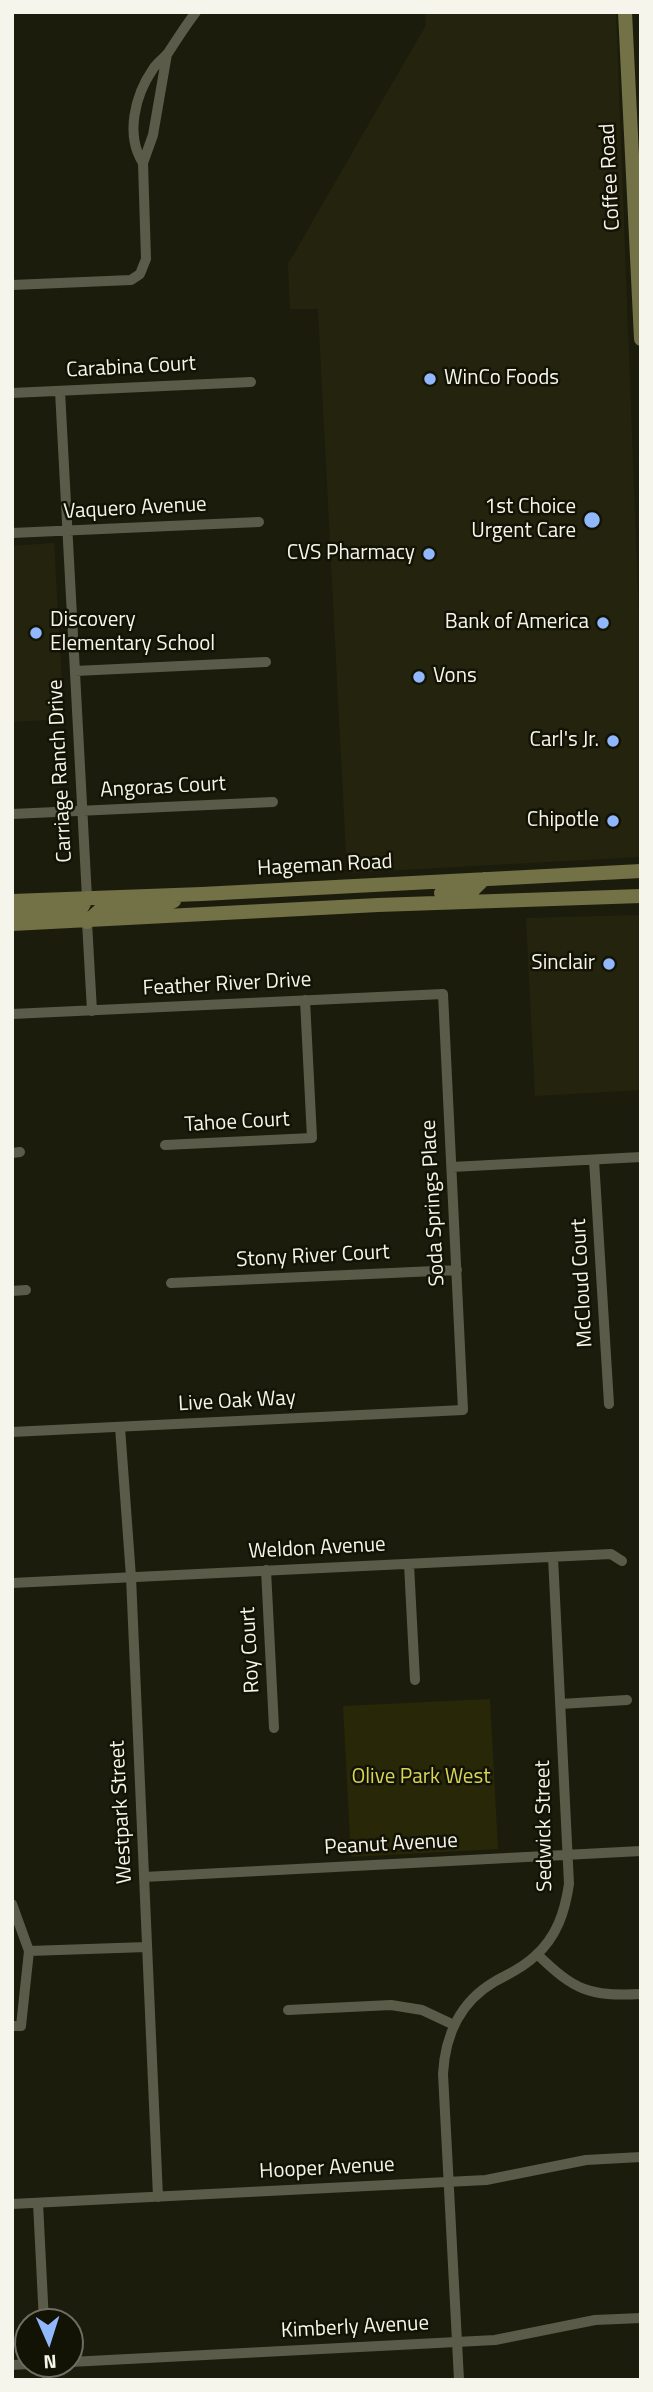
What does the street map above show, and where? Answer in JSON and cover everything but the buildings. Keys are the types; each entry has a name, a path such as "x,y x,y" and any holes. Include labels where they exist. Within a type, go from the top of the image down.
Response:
{"main road":[{"name":"Coffee Road","path":"625,12 641,339"},
{"name":"Hageman Road","path":"12,901 641,871"},
{"path":"378,905 407,896 472,891 484,879"},
{"path":"87,922 100,910 157,906 202,894"},
{"name":"Hageman Road","path":"12,924 378,905 641,896"},
{"path":"12,915 80,911 87,898"}],"street":[{"path":"143,163 137,153 133,124 138,96 153,68 167,54 196,12"},
{"path":"12,285 131,280 140,274 146,259 143,163 153,135 167,54"},
{"name":"Carabina Court","path":"12,393 251,382"},
{"name":"Carriage Ranch Drive","path":"60,391 87,898"},
{"name":"Vaquero Avenue","path":"12,533 259,522"},
{"path":"75,671 266,662"},
{"name":"Angoras Court","path":"12,814 273,802"},
{"path":"87,922 92,1011"},
{"name":"Feather River Drive","path":"12,1014 443,994"},
{"name":"Soda Springs Place","path":"443,994 463,1410"},
{"name":"Tahoe Court","path":"165,1145 312,1138 305,1000"},
{"path":"452,1167 641,1157"},
{"name":"McCloud Court","path":"594,1160 609,1404"},
{"name":"Stony River Court","path":"171,1283 457,1270"},
{"path":"12,1291 26,1290"},
{"name":"Live Oak Way","path":"12,1432 463,1410"},
{"name":"Westpark Street","path":"120,1427 131,1577 158,2197"},
{"name":"Weldon Avenue","path":"12,1583 611,1554 622,1561"},
{"name":"Sedwick Street","path":"459,2380 443,2074 445,2050 454,2025 469,2002 481,1991 525,1965 552,1936 563,1914 569,1884 553,1557"},
{"path":"409,1564 415,1679"},
{"name":"Roy Court","path":"267,1570 274,1728"},
{"path":"560,1704 627,1700"},
{"name":"Peanut Avenue","path":"144,1877 641,1852"},
{"path":"12,1904 29,1951 16,2026"},
{"path":"29,1951 147,1947"},
{"path":"537,1954 559,1976 586,1991 601,1994 641,1994"},
{"path":"288,2010 391,2005 422,2010 454,2025"},
{"name":"Hooper Avenue","path":"12,2204 448,2182 514,2175 586,2160 641,2157"},
{"path":"38,2203 43,2308"},
{"name":"Kimberly Avenue","path":"84,2361 457,2343 509,2338 595,2320 641,2318"}],"shaded area":[{"path":"425,12 616,12 641,677 639,857 347,873 318,309 290,309 288,264 426,25"},
{"name":"Discovery Elementary School","path":"54,543 64,719 12,722 12,546"},
{"path":"641,915 641,1090 535,1096 526,918"}],"green space":[{"name":"Olive Park West","path":"490,1699 498,1849 351,1857 343,1706"}],"place":[{"name":"WinCo Foods","path":"430,379"},
{"name":"1st Choice Urgent Care","path":"592,520"},
{"name":"CVS Pharmacy","path":"429,554"},
{"name":"Bank of America","path":"603,623"},
{"name":"Discovery Elementary School","path":"36,633"},
{"name":"Vons","path":"419,677"},
{"name":"Carl's Jr.","path":"613,741"},
{"name":"Chipotle","path":"613,821"},
{"name":"Sinclair","path":"609,964"}]}
